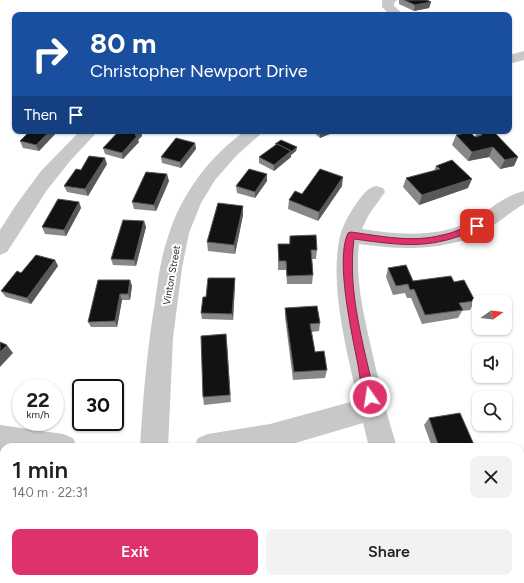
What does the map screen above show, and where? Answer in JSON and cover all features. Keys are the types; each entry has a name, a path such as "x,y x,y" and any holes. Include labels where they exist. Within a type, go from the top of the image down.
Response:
{"street":[{"path":"391,0 388,1 388,6 395,12"},
{"path":"512,59 524,55"},
{"path":"0,247 48,175 71,148 87,134"},
{"name":"Vinton Street","path":"154,443 160,342 171,262 179,233 193,200 213,170 236,146 252,134"},
{"path":"376,192 365,204 356,219 348,252 352,314 372,408 382,443"},
{"path":"351,235 397,242 420,242 441,239 477,226 514,201 524,197"},
{"path":"235,443 255,440 322,424 372,408"},
{"path":"0,438 35,443"}],"building":[{"path":"404,0 427,0 431,2 415,5"},
{"path":"27,134 47,134 36,145 20,141"},
{"path":"116,134 136,134 135,135 137,136 122,153 103,148"},
{"path":"472,134 475,137 482,135 481,134 496,134 518,157 505,160 493,147 472,152 456,135"},
{"path":"176,138 195,143 180,162 161,157"},
{"path":"281,140 297,147 291,152 275,144"},
{"path":"277,144 291,151 274,165 259,157"},
{"path":"89,156 105,158 85,189 64,186 76,169 81,170"},
{"path":"452,160 472,179 422,195 406,178 440,169 436,166"},
{"path":"249,169 267,174 255,192 236,186"},
{"path":"320,169 343,177 319,212 289,200 295,191 302,194"},
{"path":"146,172 167,174 154,205 132,202"},
{"path":"58,199 79,202 64,230 42,227"},
{"path":"218,203 243,206 234,245 207,242"},
{"path":"123,220 144,221 134,260 111,259"},
{"path":"316,235 317,250 311,250 313,275 287,276 286,261 279,261 278,244 290,244 290,236"},
{"path":"36,255 55,260 27,298 1,291 17,271 21,273"},
{"path":"406,265 413,281 451,276 454,282 464,280 472,295 472,301 459,303 463,310 425,315 414,289 410,290 408,284 396,286 388,268"},
{"path":"208,278 235,278 232,314 201,313 203,297 206,297"},
{"path":"98,280 130,280 128,294 120,294 115,321 88,322"},
{"path":"317,306 320,323 310,324 315,352 324,351 327,370 294,372 285,308"},
{"path":"226,334 230,395 203,397 201,336"},
{"path":"0,342 7,345 0,352"},
{"path":"460,413 473,443 438,443 429,418"}],"route":[{"path":"370,397 352,314 348,252 351,235 397,242 420,242 441,239 477,226"}]}
